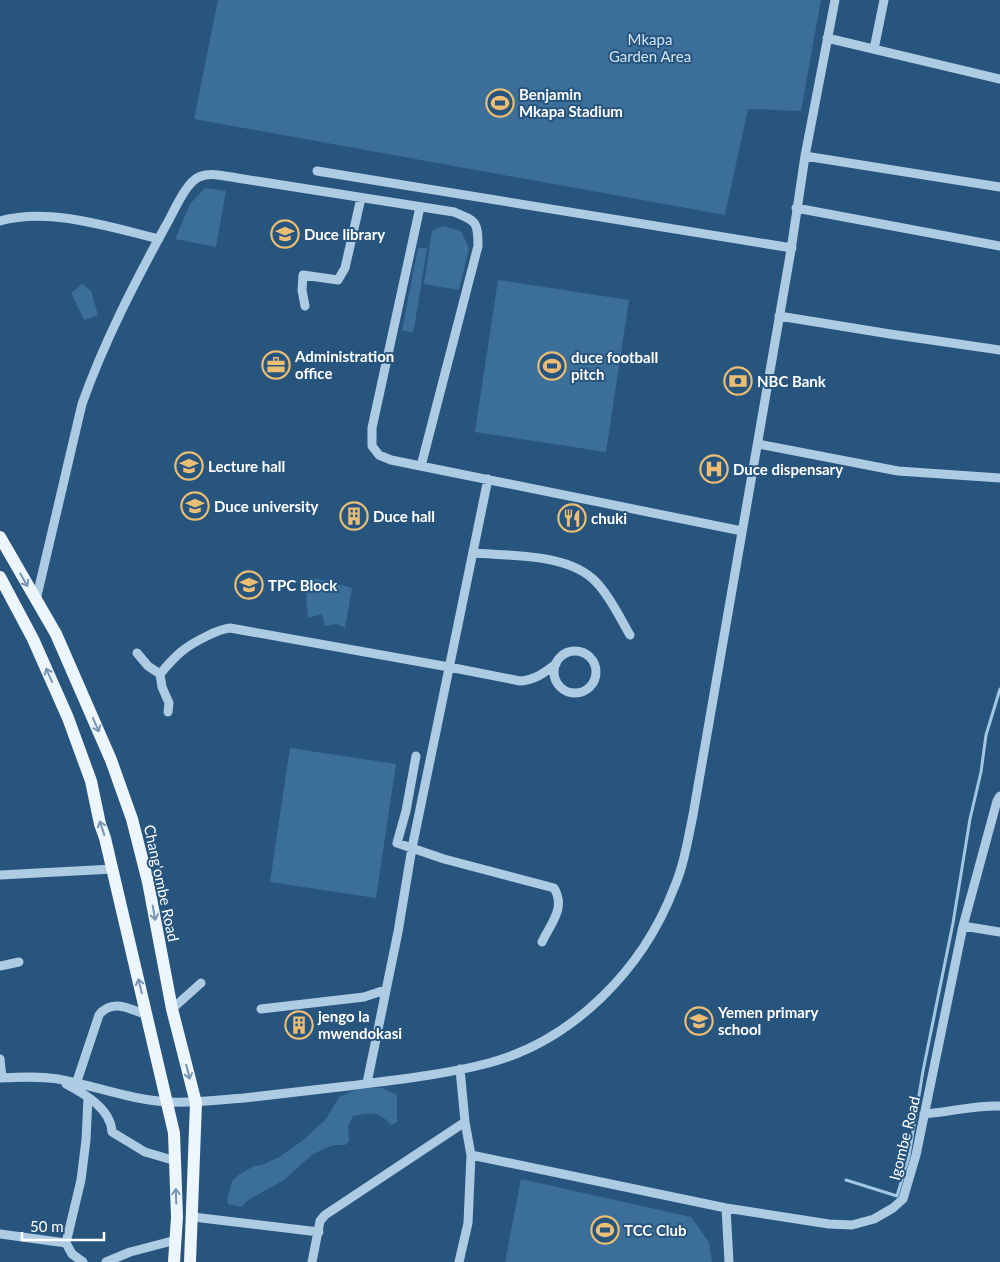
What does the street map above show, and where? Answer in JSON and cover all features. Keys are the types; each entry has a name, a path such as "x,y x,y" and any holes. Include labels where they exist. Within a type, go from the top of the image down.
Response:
{"main road":[{"name":"Chang'ombe Road","path":"0,537 56,634 111,760 132,819 148,882 172,1009 196,1103 190,1262"},
{"path":"0,577 33,639 68,718 90,781 113,869 174,1133 177,1217 174,1262"}],"street":[{"path":"0,1059 1,1078 57,1079 146,1100 168,1102 196,1103 367,1083 489,1063 533,1046 574,1020 624,973 650,939 658,925 675,887 690,830 792,248 796,208 805,156 834,0"},
{"path":"874,49 884,0"},
{"path":"827,38 1000,79"},
{"path":"805,156 1000,187"},
{"path":"317,171 792,248"},
{"path":"36,600 82,404 92,376 129,296 188,185 199,177 214,175 454,212 471,219 478,228 478,246 421,466"},
{"path":"305,306 302,290 303,276 338,280 345,268 361,198"},
{"path":"420,207 372,428 372,446 380,455 391,460 742,530"},
{"path":"796,208 1000,246"},
{"path":"0,222 27,216 46,216 96,224 159,239"},
{"path":"779,316 1000,349"},
{"path":"758,444 898,471 1000,478"},
{"path":"367,1083 398,932 412,848 488,479"},
{"path":"473,553 530,557 563,563 584,572 597,583 630,635"},
{"path":"160,674 189,645 218,630 230,628 520,681 540,676 556,664 562,655 572,651 583,652 592,659 596,669 595,680 588,688 578,693 567,691 558,685 554,674 556,664"},
{"path":"137,653 148,666 160,674 162,687 169,703 168,712"},
{"path":"416,756 406,811 397,843 444,859 554,888 559,896 560,906 542,942"},
{"name":"Igombe Road","path":"471,1155 726,1208 829,1224 852,1225 874,1219 894,1208 903,1199 916,1155 963,926 997,801 1000,796"},
{"path":"0,875 113,869"},
{"path":"963,926 1000,932"},
{"path":"0,966 19,962"},
{"path":"172,1009 201,983"},
{"path":"261,1009 364,997 385,990"},
{"path":"76,1084 98,1015 104,1008 126,1007 147,1015"},
{"path":"459,1262 468,1223 471,1155 465,1122 460,1069"},
{"path":"57,1079 88,1098 111,1122 112,1132 145,1152 176,1161"},
{"path":"83,1262 72,1254 66,1243 81,1180 86,1140 88,1098"},
{"path":"924,1114 1000,1106"},
{"path":"312,1262 320,1221 326,1215 465,1122"},
{"path":"726,1208 729,1262"},
{"path":"193,1217 319,1232"},
{"path":"0,1234 66,1243"},
{"path":"106,1262 130,1252 176,1240"}],"green space":[{"name":"Benjamin Mkapa Stadium","path":"218,0 821,0 801,111 748,109 725,215 194,119"},
{"path":"205,188 226,191 216,247 175,239 190,204"},
{"path":"443,226 461,231 469,248 459,290 424,284 432,231"},
{"path":"418,248 427,248 414,329 412,329 414,333 402,330"},
{"name":"duce football pitch","path":"498,280 629,300 606,452 475,432"},
{"path":"82,284 91,291 98,315 84,320 71,293"},
{"path":"314,578 352,588 345,628 337,624 325,626 322,614 308,618 307,594"},
{"path":"290,748 396,764 376,898 270,882"},
{"path":"362,1087 382,1088 397,1095 397,1122 391,1125 382,1117 374,1114 353,1116 348,1126 349,1141 345,1145 333,1145 313,1154 284,1180 248,1200 242,1207 228,1204 227,1200 232,1181 238,1175 254,1166 262,1165 279,1157 302,1141 326,1119 339,1097"},
{"name":"TCC Club","path":"521,1179 691,1217 709,1242 712,1262 505,1262"}],"waterway":[{"path":"846,1180 897,1196 909,1156 923,1071 953,923 970,819 981,772 986,735 1000,689"}],"place":[{"name":"Benjamin Mkapa Stadium","path":"500,103"},
{"name":"Duce library","path":"285,234"},
{"name":"Administration office","path":"276,365"},
{"name":"duce football pitch","path":"552,366"},
{"name":"NBC Bank","path":"738,381"},
{"name":"Lecture hall","path":"189,466"},
{"name":"Duce dispensary","path":"714,469"},
{"name":"Duce university","path":"195,506"},
{"name":"Duce hall","path":"354,516"},
{"name":"chuki","path":"572,518"},
{"name":"TPC Block","path":"249,585"},
{"name":"Yemen primary school","path":"699,1021"},
{"name":"jengo la mwendokasi","path":"299,1025"},
{"name":"TCC Club","path":"605,1230"}],"park label":[{"name":"Mkapa Garden Area","path":"650,48"}]}
